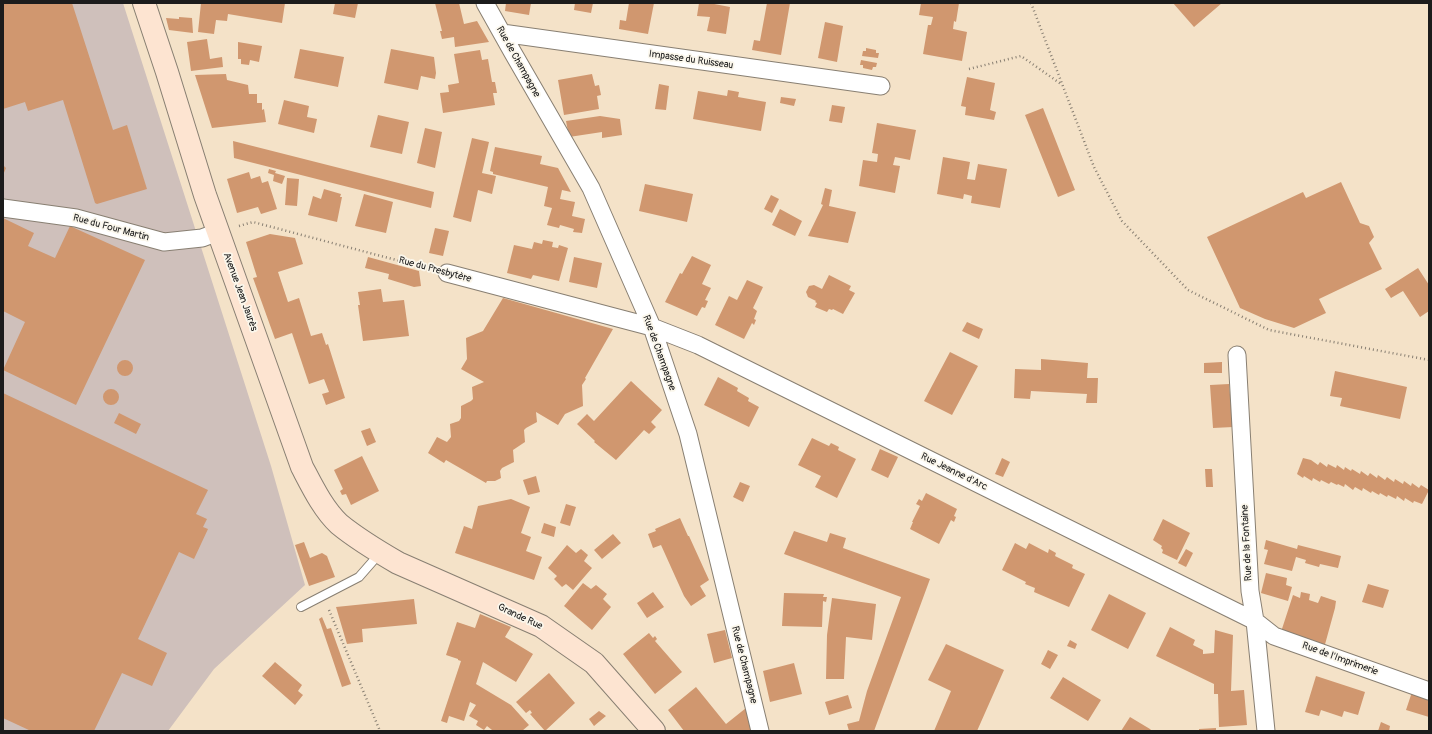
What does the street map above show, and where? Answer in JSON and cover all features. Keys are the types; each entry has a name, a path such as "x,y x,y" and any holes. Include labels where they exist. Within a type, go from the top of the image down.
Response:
{"street":[{"name":"Avenue Jean Jaurès","path":"144,3 205,195 302,468 318,499 338,523 380,553"},
{"name":"Rue de Champagne","path":"485,3 591,188 652,327 688,434 760,731"},
{"name":"Impasse du Ruisseau","path":"502,33 881,86"},
{"name":"Rue du Four Martin","path":"3,208 76,218 164,242 202,238 218,232"},
{"name":"Rue du Presbytère","path":"447,273 652,327"},
{"name":"Rue Jeanne d'Arc","path":"652,327 698,345 1255,622"},
{"name":"Rue de la Fontaine","path":"1237,354 1250,591 1255,622 1266,731"},
{"name":"Grande Rue","path":"380,553 398,563 541,626 594,663 654,731"},
{"name":"Rue de l'Imprimerie","path":"1255,622 1274,636 1429,691"}],"lane":[{"path":"301,607 323,597 359,577 380,553"}],"path":[{"path":"1031,3 1094,167 1122,221 1188,290 1269,330 1429,360"},
{"path":"968,69 1021,56 1062,85"},
{"name":"Rue du Presbytère","path":"218,232 253,222 447,273"},
{"path":"323,597 380,731"}],"shaded area":[{"path":"3,3 123,3 271,466 305,585 214,669 168,731 3,731"}],"building":[{"path":"3,3 72,3 113,130 127,125 147,189 97,204 95,203 63,100 28,111 25,102 3,109"},
{"path":"201,3 285,3 282,23 228,14 227,21 216,20 214,34 198,32"},
{"path":"335,3 358,3 355,18 333,14"},
{"path":"435,3 459,3 464,24 477,21 489,42 455,47 454,37 442,39 440,31 442,31"},
{"path":"506,3 531,3 529,15 505,11"},
{"path":"575,3 593,3 591,13 574,10"},
{"path":"629,3 654,3 648,34 619,29 620,20 626,21"},
{"path":"699,3 709,3 730,7 726,34 707,31 710,17 697,16"},
{"path":"767,3 790,3 781,55 752,50 754,40 760,41"},
{"path":"921,3 959,3 956,22 954,21 953,29 967,32 962,61 923,54 928,25 931,25 933,17 919,15"},
{"path":"1173,3 1222,3 1194,27"},
{"path":"179,17 192,18 193,33 169,30 166,18 179,19"},
{"path":"825,22 843,26 837,62 818,58"},
{"path":"207,39 210,59 222,57 223,67 191,71 187,42"},
{"path":"238,42 262,46 259,62 250,60 249,65 241,64 241,59 238,59"},
{"path":"866,48 876,50 876,53 879,53 878,58 862,56 863,51 866,51"},
{"path":"300,49 344,57 338,87 294,78"},
{"path":"391,49 434,57 436,73 435,79 421,76 418,90 384,83"},
{"path":"480,50 482,60 488,59 492,82 495,82 497,93 493,93 495,105 443,113 440,93 449,92 448,85 459,83 454,54"},
{"path":"861,60 877,63 876,67 873,67 872,70 863,68 863,65 860,65"},
{"path":"226,74 227,80 248,85 249,94 257,94 257,103 262,103 262,110 264,109 266,122 212,128 195,75"},
{"path":"592,74 595,86 599,85 601,95 597,96 599,109 564,115 558,80"},
{"path":"967,77 995,83 990,110 996,112 994,120 965,115 966,107 961,106"},
{"path":"659,84 669,86 666,110 655,109"},
{"path":"728,90 739,92 738,97 766,102 761,131 693,119 698,91 727,96"},
{"path":"781,97 796,99 794,106 780,103"},
{"path":"284,100 309,106 307,117 317,119 314,133 278,124"},
{"path":"832,105 845,107 842,123 829,121"},
{"path":"1043,108 1075,190 1058,197 1025,115"},
{"path":"378,115 409,122 402,154 370,147"},
{"path":"600,116 620,119 622,135 602,138 602,132 569,137 566,121"},
{"path":"877,123 916,130 910,160 895,157 893,165 900,166 895,193 859,186 863,160 877,162 878,154 872,153"},
{"path":"425,128 442,132 435,168 417,163"},
{"path":"472,138 489,142 482,173 496,176 492,194 478,190 471,222 453,217"},
{"path":"233,141 434,192 431,208 234,158"},
{"path":"495,147 542,156 540,164 558,168 571,192 562,190 560,199 575,202 572,216 585,219 582,233 573,232 574,229 560,225 559,228 547,225 552,208 544,206 548,187 493,174 493,172 490,171"},
{"path":"943,157 970,162 967,179 975,180 978,164 1007,169 1000,208 971,203 972,196 964,194 963,199 937,194"},
{"path":"3,165 6,168 3,175"},
{"path":"269,169 276,171 275,173 285,176 282,184 273,181 274,175 268,173"},
{"path":"249,172 251,179 260,176 262,183 268,181 277,209 261,214 258,207 237,213 227,179"},
{"path":"287,178 299,179 297,206 285,205"},
{"path":"1341,182 1360,223 1369,226 1374,237 1369,243 1382,269 1319,299 1326,313 1294,328 1265,319 1240,308 1207,237 1303,192 1306,198"},
{"path":"645,184 693,194 687,222 639,211"},
{"path":"825,188 832,190 829,206 856,212 848,243 808,236 823,205 821,204"},
{"path":"324,189 341,194 340,197 342,197 337,222 308,215 313,196 321,199"},
{"path":"364,194 393,202 386,233 355,226"},
{"path":"771,195 779,199 772,213 764,209"},
{"path":"780,209 802,221 795,236 772,225"},
{"path":"3,218 34,233 28,246 55,258 70,226 145,260 76,405 3,370 25,322 3,311"},
{"path":"435,228 449,231 443,256 429,253"},
{"path":"270,234 295,238 303,264 278,272 288,302 299,298 311,336 322,333 326,345 328,344 345,398 326,405 322,394 329,392 324,379 309,384 292,333 275,339 253,278 257,277 246,242"},
{"path":"543,240 553,242 552,247 558,248 559,245 568,248 559,281 533,275 531,279 507,273 514,245 532,249 534,242 542,244"},
{"path":"692,256 711,265 702,284 711,288 705,300 708,301 705,308 702,307 697,316 665,302 680,273 682,274"},
{"path":"368,257 419,271 421,286 414,287 388,279 389,274 365,268"},
{"path":"574,257 602,263 597,288 569,282"},
{"path":"1418,268 1429,285 1429,311 1420,317 1403,291 1391,298 1385,289"},
{"path":"829,275 851,286 849,290 855,293 843,314 833,309 829,309 827,312 815,307 817,303 815,302 816,301 808,297 806,292 809,286 814,285 822,289"},
{"path":"747,280 763,287 753,308 757,311 754,319 756,320 754,325 752,323 744,339 715,325 729,296 737,300"},
{"path":"381,289 383,302 404,300 409,336 363,341 358,305 360,305 358,292"},
{"path":"503,298 613,329 582,385 583,406 565,414 558,425 536,412 537,422 524,430 525,442 513,450 514,462 502,468 500,471 501,478 495,481 487,481 486,483 446,460 444,463 428,453 437,437 447,442 451,437 450,424 459,421 461,418 461,406 473,399 472,387 484,382 461,369 467,359 466,338 483,331"},
{"path":"967,322 983,329 979,339 962,331"},
{"path":"950,352 978,366 952,415 924,401"},
{"path":"1041,359 1088,363 1087,378 1098,378 1097,403 1086,403 1087,394 1031,391 1030,399 1014,398 1015,369 1041,370"},
{"path":"125,360 132,365 133,368 128,375 125,376 118,371 117,368 122,361"},
{"path":"1222,362 1222,373 1204,373 1204,363"},
{"path":"1335,371 1407,387 1400,419 1340,406 1342,398 1330,396"},
{"path":"718,377 738,388 737,391 749,398 748,401 759,407 749,427 704,405"},
{"path":"631,381 662,410 651,422 656,427 649,434 644,430 616,460 594,442 595,441 577,424 587,414 594,421"},
{"path":"1229,384 1231,405 1234,405 1233,427 1213,428 1210,385"},
{"path":"111,389 118,394 119,397 114,404 111,405 104,400 103,397 108,390"},
{"path":"3,393 208,490 196,514 207,519 203,527 208,529 194,559 179,552 138,639 167,653 152,686 122,673 94,731 31,731 3,718"},
{"path":"119,413 141,424 136,434 114,423"},
{"path":"370,428 376,442 367,446 361,431"},
{"path":"812,438 829,446 831,443 839,447 838,450 856,459 837,498 815,487 821,476 798,465"},
{"path":"880,449 898,457 888,478 871,470"},
{"path":"362,456 379,491 351,505 346,494 342,495 340,491 343,489 334,470"},
{"path":"1002,458 1010,462 1003,477 995,474"},
{"path":"1303,458 1311,460 1318,465 1320,462 1327,467 1328,464 1336,468 1337,465 1344,470 1345,467 1360,474 1361,471 1368,476 1370,473 1377,478 1378,475 1385,480 1387,477 1394,482 1395,479 1403,484 1404,481 1411,486 1412,483 1419,488 1421,485 1429,490 1422,504 1414,501 1413,503 1405,498 1404,501 1397,496 1396,499 1388,495 1387,497 1380,493 1379,495 1372,491 1371,493 1363,488 1362,491 1355,487 1353,490 1345,484 1344,487 1331,482 1329,484 1321,480 1320,482 1313,478 1312,481 1297,474"},
{"path":"1205,469 1212,469 1213,487 1206,487"},
{"path":"536,476 540,492 528,495 523,480"},
{"path":"740,482 750,486 743,502 733,497"},
{"path":"926,493 957,509 954,516 956,517 954,522 951,520 939,544 910,529 920,506 916,504 919,499 922,501"},
{"path":"511,499 530,507 521,533 531,537 526,551 542,557 534,580 455,553 464,526 472,529 478,506"},
{"path":"566,504 576,507 570,526 560,523"},
{"path":"680,518 709,580 700,586 706,596 691,606 684,596 661,545 653,548 648,534 656,531 655,529"},
{"path":"1163,519 1190,533 1177,560 1162,553 1162,546 1153,540"},
{"path":"544,523 556,527 554,537 541,533"},
{"path":"794,531 827,542 830,533 846,538 843,548 930,579 874,731 849,731 847,724 859,721 867,691 901,597 784,554"},
{"path":"613,534 621,543 602,559 594,550"},
{"path":"1266,540 1297,549 1298,545 1341,556 1338,568 1320,564 1319,567 1305,563 1306,560 1296,557 1292,571 1264,564 1268,550 1264,549"},
{"path":"304,542 310,558 322,553 327,556 335,577 309,586 295,545"},
{"path":"1015,543 1026,549 1029,543 1048,553 1049,549 1056,553 1055,556 1073,565 1072,568 1085,574 1069,607 1034,592 1035,588 1025,584 1026,582 1002,570"},
{"path":"567,545 576,553 581,549 588,555 584,561 592,568 573,590 566,584 562,587 554,579 557,576 548,568"},
{"path":"1186,549 1193,553 1186,567 1178,563"},
{"path":"1266,573 1287,578 1286,585 1292,587 1288,601 1261,593"},
{"path":"583,583 591,589 596,585 607,594 603,599 611,607 592,630 564,606"},
{"path":"1368,584 1389,590 1383,608 1362,602"},
{"path":"653,592 664,607 647,618 637,603"},
{"path":"1301,592 1310,594 1309,600 1318,603 1321,596 1336,601 1324,648 1280,635 1293,595 1300,598"},
{"path":"784,593 824,594 823,597 827,597 826,602 823,601 822,627 782,626"},
{"path":"1109,594 1146,613 1128,649 1091,630"},
{"path":"832,598 876,604 872,640 846,637 844,679 826,679 827,635"},
{"path":"414,599 417,624 362,629 363,642 347,644 336,607"},
{"path":"480,614 511,627 505,637 533,654 516,682 483,662 476,684 511,705 529,725 522,731 491,731 492,730 487,726 484,730 476,725 478,721 469,716 476,705 470,702 464,721 449,716 447,723 441,721 461,661 446,655 457,622 475,628"},
{"path":"322,617 327,629 331,628 351,684 342,687 319,619"},
{"path":"1170,627 1195,640 1193,645 1203,650 1203,654 1214,653 1215,630 1233,635 1231,691 1244,690 1247,725 1219,727 1218,694 1214,694 1214,684 1156,656"},
{"path":"725,630 732,658 714,663 707,634"},
{"path":"649,633 653,638 655,636 657,639 655,641 682,672 655,694 623,654"},
{"path":"1070,640 1077,644 1075,649 1067,646"},
{"path":"946,644 1004,670 977,731 934,731 951,691 928,680"},
{"path":"1048,650 1058,655 1050,669 1041,664"},
{"path":"275,662 302,685 298,691 303,695 295,705 262,676"},
{"path":"794,663 802,694 770,702 763,671"},
{"path":"549,673 575,703 545,731 530,714 532,713 530,710 526,713 516,702"},
{"path":"1316,676 1365,692 1358,715 1344,711 1342,717 1321,710 1319,716 1305,712"},
{"path":"1063,677 1101,700 1088,721 1050,698"},
{"path":"696,687 726,724 746,708 752,731 684,731 668,710"},
{"path":"1412,692 1429,698 1429,717 1406,710"},
{"path":"848,695 852,708 829,715 825,702"},
{"path":"599,711 606,716 594,726 589,719"},
{"path":"1130,717 1150,729 1152,731 1121,731"},
{"path":"1381,722 1390,726 1389,731 1378,731"},
{"path":"1216,728 1216,731 1199,731 1199,729"}]}
